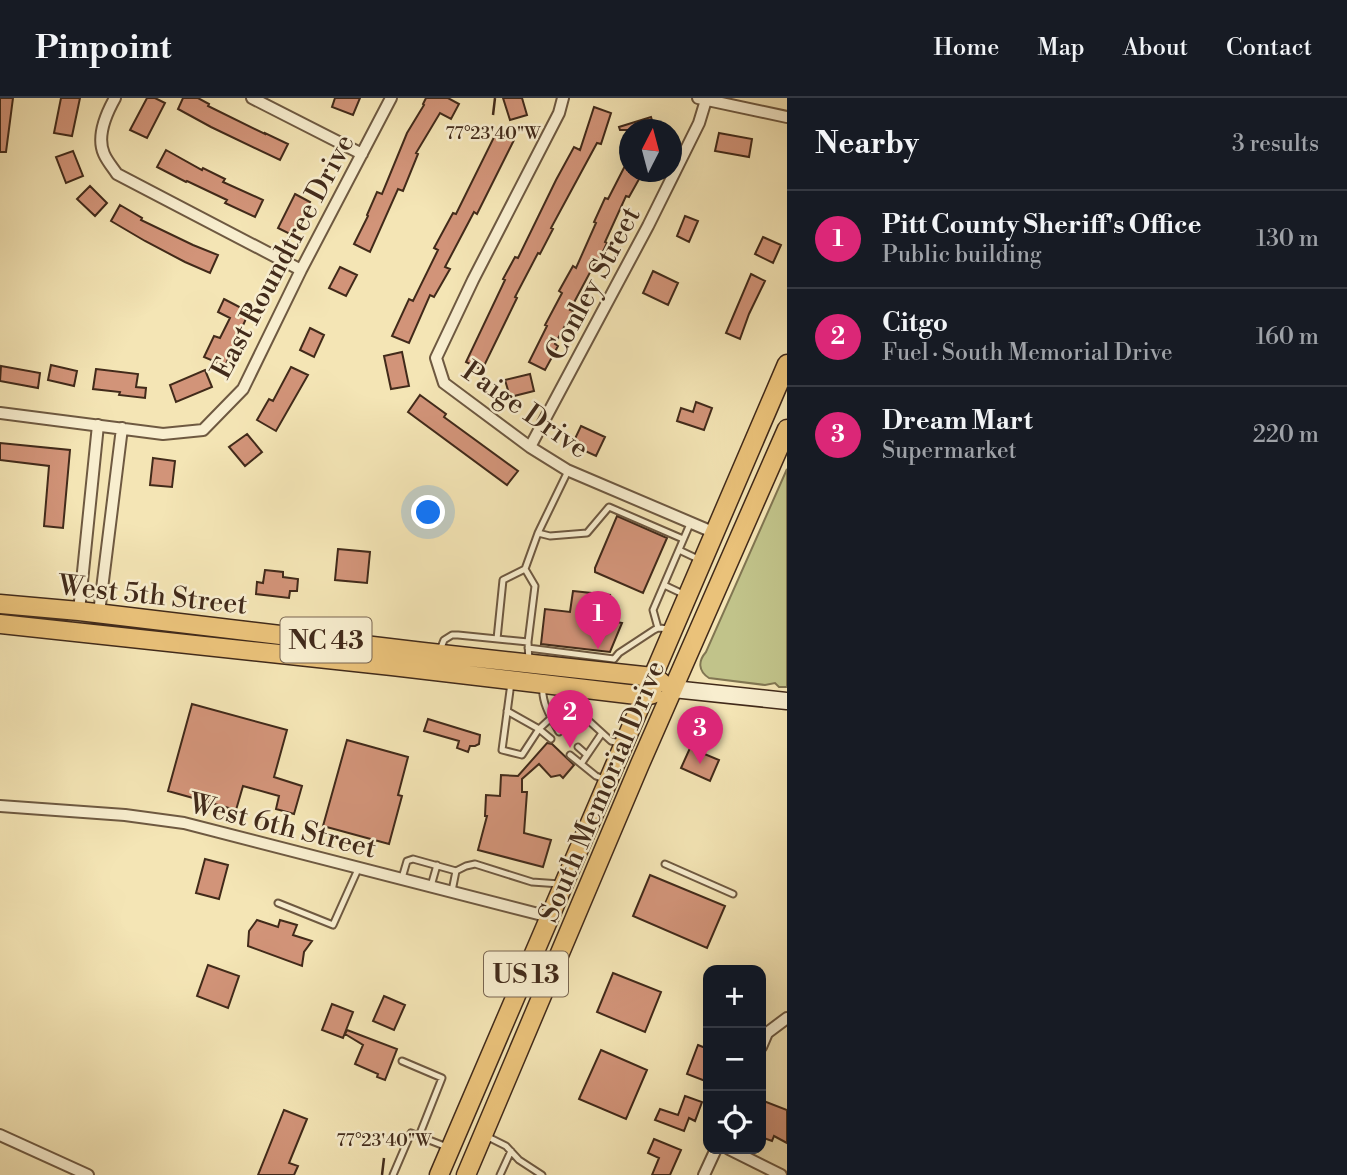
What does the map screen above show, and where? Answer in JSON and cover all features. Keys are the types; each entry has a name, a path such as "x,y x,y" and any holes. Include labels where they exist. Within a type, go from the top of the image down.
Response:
{"main road":[{"name":"South Memorial Drive","path":"439,1175 653,677 665,629 688,596 787,364"},
{"name":"South Memorial Drive","path":"467,1175 673,689 787,429"},
{"name":"West 5th Street","path":"0,604 99,613 480,658 528,651 560,659 613,665 653,677 673,689"},
{"path":"0,616 89,625 97,621 99,613"},
{"name":"West 5th Street","path":"0,624 645,696 673,689 787,701"}],"street":[{"path":"115,98 106,116 102,135 103,153 117,174 301,270"},
{"path":"251,98 362,154"},
{"name":"East Roundtree Drive","path":"0,413 163,434 203,430 243,389 301,270 391,98"},
{"name":"Paige Drive","path":"563,98 559,113 436,358 444,383 530,447 568,471 715,533"},
{"path":"702,99 787,117"},
{"name":"Conley Street","path":"530,447 648,226 699,123 702,99"},
{"path":"79,611 98,425"},
{"path":"99,613 122,428"},
{"name":"West 6th Street","path":"0,806 125,815 184,823 550,917"},
{"path":"766,1034 787,1018"},
{"path":"0,1135 88,1175"},
{"path":"704,1175 714,1154"},
{"path":"739,1154 781,1175"}],"lane":[{"path":"497,639 503,580 525,569 538,533 568,471"},
{"path":"538,533 550,536 587,533 618,492"},
{"path":"609,507 683,540"},
{"path":"613,665 619,653 665,629 653,610 690,523"},
{"path":"679,550 703,561"},
{"path":"439,653 444,640 452,635 497,639 528,651 535,586 525,569"},
{"path":"664,585 688,596"},
{"path":"480,658 483,637"},
{"path":"511,680 502,750 522,755 539,729 551,718 577,710"},
{"path":"543,684 542,694 559,732"},
{"path":"577,710 585,689"},
{"path":"507,710 551,739"},
{"path":"577,710 611,741 623,744"},
{"path":"581,764 602,733"},
{"path":"578,747 587,755"},
{"path":"570,755 596,776 607,781"},
{"path":"402,878 410,859 456,871 475,864 532,882 563,884"},
{"path":"665,863 733,894"},
{"path":"431,886 437,865"},
{"path":"278,903 333,925 359,867"},
{"path":"452,891 456,871"},
{"path":"402,1061 442,1078 419,1136"},
{"path":"393,1175 411,1133 450,1149"},
{"path":"484,1135 506,1146 519,1160 542,1175"},
{"path":"500,1175 511,1151"}],"green space":[{"path":"787,469 787,687 779,687 775,683 765,685 709,678 701,669 702,659"}],"building":[{"path":"0,98 13,98 6,152 0,152"},
{"path":"61,98 80,98 72,136 54,133"},
{"path":"147,98 155,98 165,103 147,138 130,130"},
{"path":"183,98 198,98 209,104 208,106 288,144 280,160 178,109"},
{"path":"335,98 360,98 353,115 332,107"},
{"path":"426,98 448,98 459,104 451,119 440,113 416,153 418,154 403,191 398,189 370,252 354,244 377,192 382,194 407,133"},
{"path":"503,98 522,98 527,115 510,120"},
{"path":"594,107 611,113 601,144 597,143 551,228 553,229 515,297 517,298 482,370 466,362 505,280 503,279 515,257 518,258 556,180 574,147 580,150"},
{"path":"498,129 514,137 514,140 477,214 474,212 445,267 450,269 434,297 430,295 409,343 392,336 409,299 413,301 438,250 434,248 453,213 456,214"},
{"path":"719,133 752,139 749,157 715,151"},
{"path":"166,150 225,179 223,182 263,200 255,217 225,203 227,200 157,167"},
{"path":"73,151 83,176 66,183 56,157"},
{"path":"619,178 619,182 637,182 629,197 626,196 597,264 595,263 570,310 573,311 555,344 558,346 545,370 529,362 562,293 559,291 573,266 576,268 605,198 608,199"},
{"path":"90,186 107,203 95,216 77,199"},
{"path":"295,194 310,202 294,236 278,228"},
{"path":"120,205 142,218 141,220 218,255 210,273 111,221"},
{"path":"685,216 698,221 689,242 677,236"},
{"path":"763,237 781,245 773,263 755,254"},
{"path":"340,267 357,275 346,296 329,288"},
{"path":"653,271 678,283 668,305 643,293"},
{"path":"751,274 765,281 740,339 726,333"},
{"path":"224,299 249,312 225,366 204,357 214,336 220,338 230,318 218,312"},
{"path":"310,328 324,335 314,357 300,350"},
{"path":"402,352 409,386 391,389 384,356"},
{"path":"51,365 77,371 74,386 48,380"},
{"path":"1,366 40,373 38,388 0,381"},
{"path":"291,367 308,375 276,431 257,420 269,399 273,401"},
{"path":"96,369 138,374 136,387 146,388 145,398 93,389"},
{"path":"205,370 212,387 176,402 170,385"},
{"path":"530,374 534,391 510,397 505,380"},
{"path":"420,395 446,414 444,417 518,471 507,485 408,412"},
{"path":"696,402 712,408 704,430 677,421 681,408 693,412"},
{"path":"581,426 605,437 596,456 572,445"},
{"path":"247,434 262,452 245,466 229,447"},
{"path":"0,443 70,450 63,528 44,526 49,466 0,460"},
{"path":"153,458 175,461 172,487 150,485"},
{"path":"617,516 667,538 643,593 595,572"},
{"path":"338,549 370,552 367,583 335,580"},
{"path":"265,570 283,572 283,577 298,579 297,591 290,591 289,598 256,594 257,582 263,583"},
{"path":"573,591 610,595 606,620 622,623 610,652 541,644 545,609 570,612"},
{"path":"192,704 287,730 274,777 302,786 294,814 276,809 279,796 243,786 236,810 168,791"},
{"path":"428,719 480,735 479,744 470,746 468,752 457,748 459,741 424,731"},
{"path":"347,740 408,757 398,795 402,796 389,844 323,826"},
{"path":"547,743 552,744 574,765 563,778 560,775 551,777 539,764 522,779 522,792 527,792 524,833 551,840 543,867 478,850 487,816 486,795 500,796 501,775 518,776"},
{"path":"690,748 719,760 710,781 681,768"},
{"path":"205,859 228,865 219,899 196,893"},
{"path":"650,875 725,906 707,948 633,916"},
{"path":"257,920 278,927 280,920 297,925 293,935 312,941 304,952 302,966 248,946 249,931"},
{"path":"208,965 239,976 228,1008 197,996"},
{"path":"613,973 661,992 645,1032 597,1012"},
{"path":"384,996 405,1005 394,1030 373,1021"},
{"path":"332,1004 353,1012 343,1038 322,1030"},
{"path":"347,1030 397,1049 385,1080 355,1064 363,1045 345,1034"},
{"path":"698,1045 703,1047 703,1080 687,1074"},
{"path":"601,1050 647,1070 626,1119 579,1099"},
{"path":"685,1096 702,1102 695,1121 689,1118 684,1131 655,1120 660,1109 678,1115"},
{"path":"766,1102 787,1110 787,1143 774,1136 772,1141 766,1139"},
{"path":"284,1110 307,1119 289,1163 298,1166 294,1175 258,1175"},
{"path":"654,1139 681,1150 670,1175 652,1175 659,1158 648,1153"}],"place":[{"name":"Pitt County Sheriff's Office","path":"598,649"},
{"name":"Citgo","path":"570,748"},
{"name":"Dream Mart","path":"700,764"}]}
